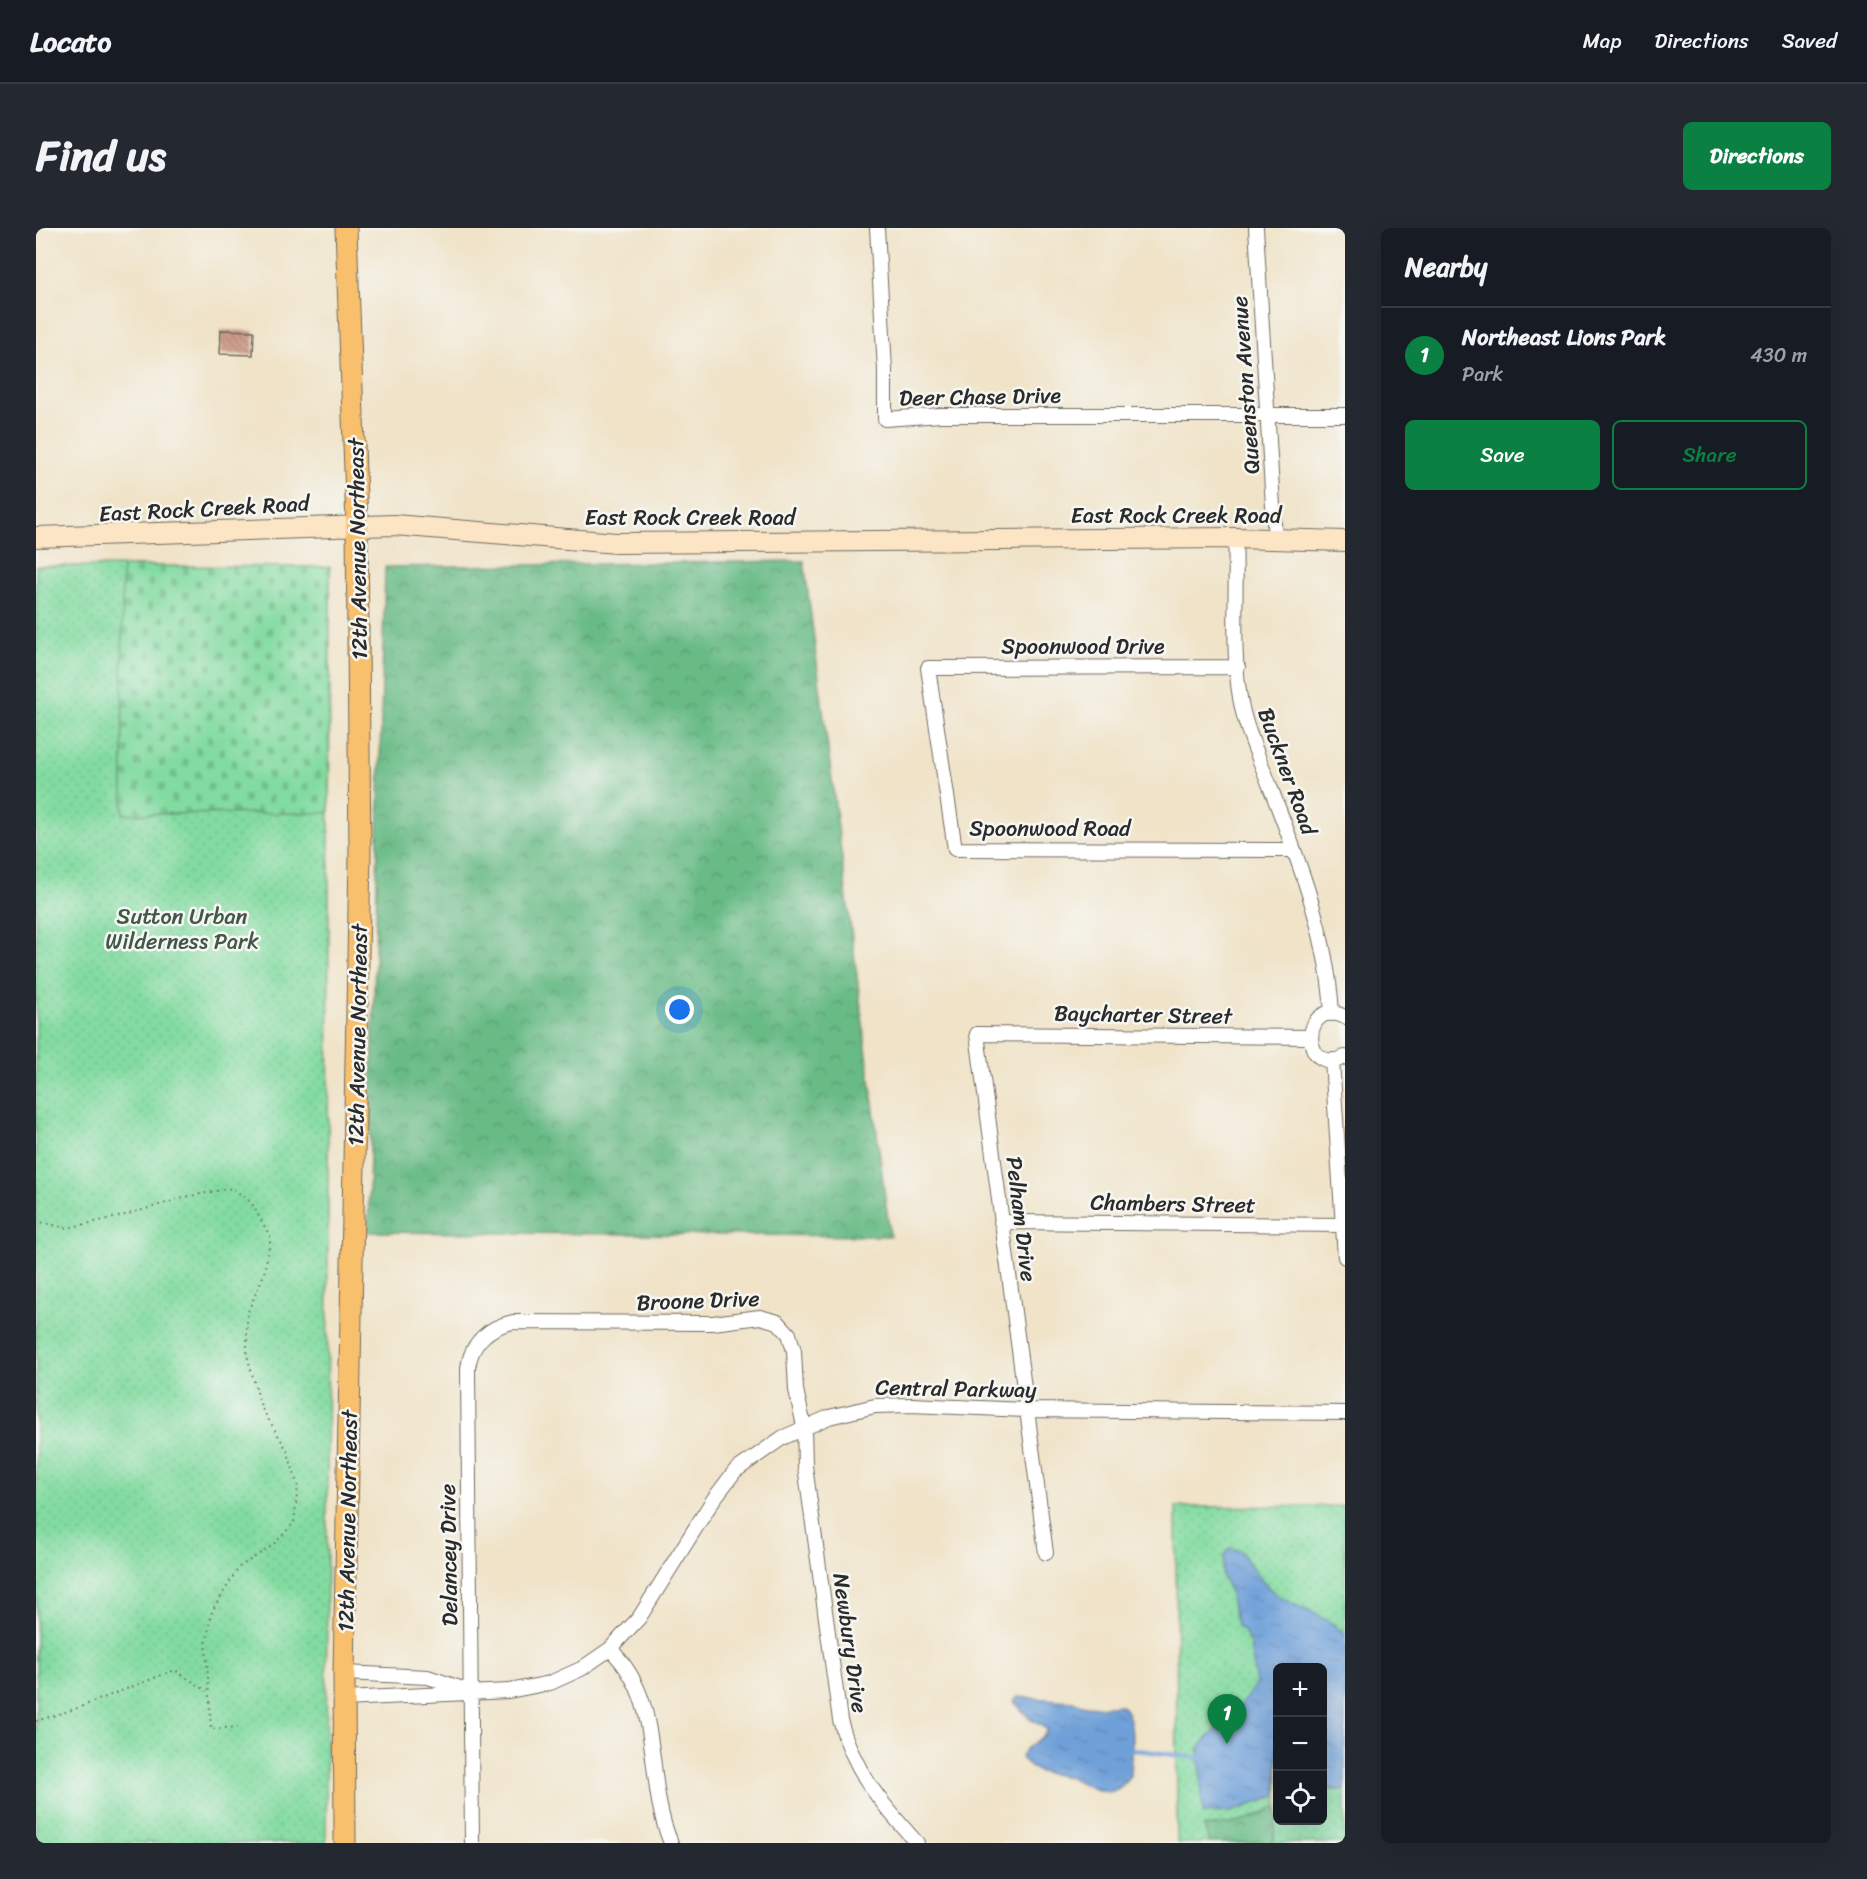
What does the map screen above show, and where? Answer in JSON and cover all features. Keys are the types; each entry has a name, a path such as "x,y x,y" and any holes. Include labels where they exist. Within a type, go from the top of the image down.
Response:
{"main road":[{"name":"12th Avenue Northeast","path":"345,1843 344,1673 360,856 357,525 346,228"}],"street":[{"name":"Deer Chase Drive","path":"877,228 885,370 885,419 941,415 1268,415"},
{"name":"Queenston Avenue","path":"1256,228 1275,539"},
{"path":"1268,415 1345,415"},
{"name":"East Rock Creek Road","path":"36,537 394,525 617,543 1235,538 1345,541"},
{"name":"Buckner Road","path":"1235,538 1238,667 1242,711 1294,850 1328,966 1338,1015"},
{"name":"Spoonwood Drive","path":"928,668 1238,667"},
{"name":"Spoonwood Road","path":"928,668 955,849 1294,850"},
{"path":"1338,1015 1316,1021 1310,1037 1316,1052 1339,1058 1345,1257"},
{"name":"Baycharter Street","path":"977,1034 1310,1037"},
{"name":"Pelham Drive","path":"977,1034 1046,1552"},
{"name":"Chambers Street","path":"1001,1222 1344,1225"},
{"name":"Broone Drive","path":"544,1324 713,1323 760,1317 772,1319 789,1334 796,1390 804,1426"},
{"name":"Delancey Drive","path":"472,1843 467,1491 469,1359 483,1336 497,1326 513,1322 544,1324"},
{"name":"Central Parkway","path":"344,1699 427,1696 471,1691 509,1691 550,1683 581,1669 610,1649 639,1617 697,1524 735,1471 763,1449 804,1426 829,1416 875,1406 1345,1413"},
{"name":"Newbury Drive","path":"804,1426 805,1466 842,1729 856,1767 886,1808 918,1843"},
{"path":"610,1649 631,1671 644,1700 661,1816 671,1843"},
{"name":"Central Parkway","path":"344,1673 428,1677 471,1691"}],"path":[{"path":"36,1221 67,1228 118,1217 190,1196 232,1188 251,1202 271,1238 264,1274 247,1314 247,1355 261,1407 286,1450 298,1486 294,1523 272,1546 239,1567 212,1611 206,1645 211,1729 238,1727"},
{"path":"36,1721 75,1709 175,1670 207,1691"}],"green space":[{"path":"804,561 890,1236 368,1232 385,567"},
{"name":"Sutton Urban Wilderness Park","path":"36,566 330,567 326,1843 36,1843"},
{"path":"122,566 330,567 329,813 123,814"},
{"path":"1345,1506 1345,1843 1177,1843 1176,1507"},
{"path":"1273,1808 1273,1825 1275,1825 1273,1843 1209,1843 1204,1826 1241,1822"},
{"path":"1293,1825 1318,1825 1301,1827"}],"water":[{"path":"1230,1548 1241,1551 1260,1578 1278,1596 1324,1618 1345,1635 1345,1790 1327,1790 1327,1663 1273,1663 1273,1797 1231,1812 1203,1813 1199,1748 1243,1702 1256,1684 1250,1644 1245,1633 1237,1626 1230,1592 1222,1575 1224,1556"},
{"path":"1017,1697 1073,1701 1078,1704 1102,1707 1121,1705 1130,1719 1132,1749 1130,1776 1115,1790 1107,1792 1099,1791 1067,1777 1034,1769 1021,1758 1026,1749 1042,1737 1047,1729 1030,1719 1014,1702"}],"building":[{"path":"221,330 254,331 253,355 220,354"}],"waterway":[{"path":"1130,1749 1205,1759"}],"place":[{"name":"Northeast Lions Park","path":"1227,1744"}]}
